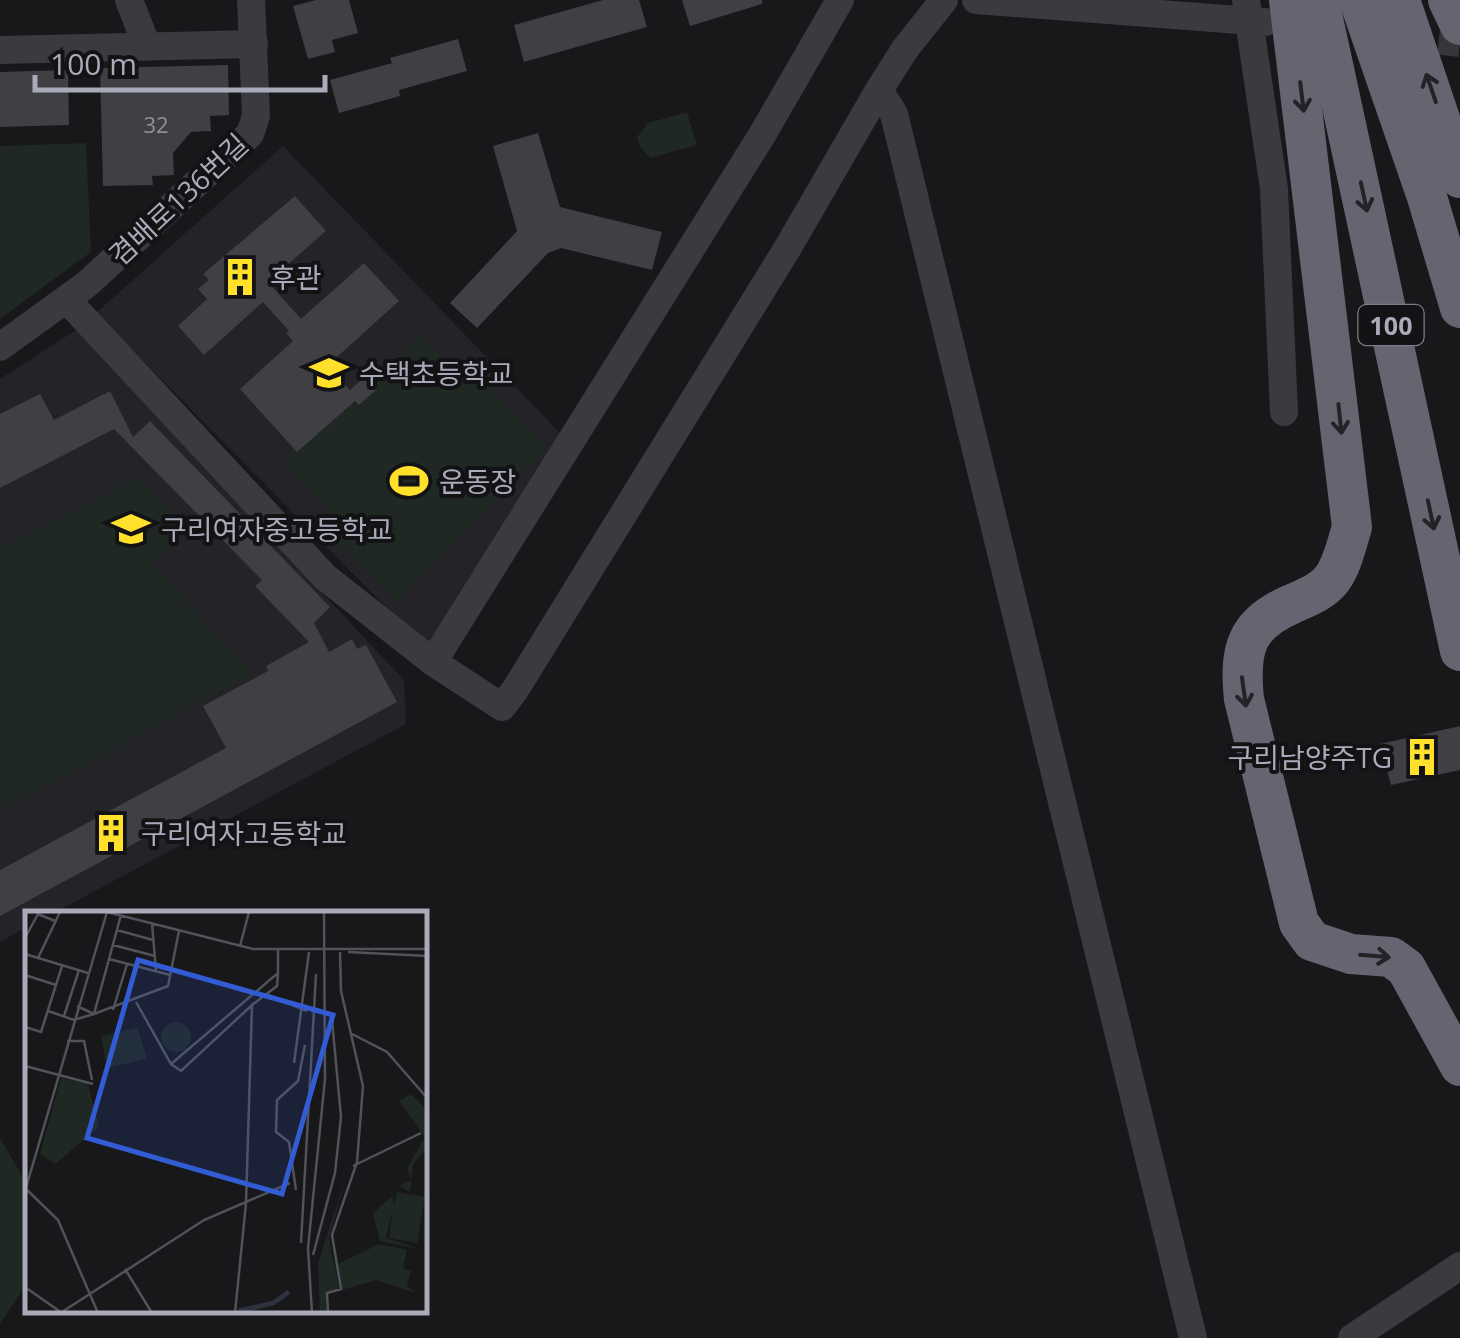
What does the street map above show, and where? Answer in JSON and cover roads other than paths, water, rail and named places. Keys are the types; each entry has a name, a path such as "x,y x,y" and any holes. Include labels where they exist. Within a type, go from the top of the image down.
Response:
{"highway":[{"name":"100","path":"1319,0 1460,651"},
{"name":"100","path":"1359,0 1422,180 1460,308"},
{"path":"1400,0 1460,178"},
{"path":"1448,0 1460,25"},
{"path":"1264,11 1352,527 1334,577 1316,594 1270,613 1245,642 1240,668 1244,698 1298,923 1312,941 1350,954 1391,957 1406,968 1460,1066"}],"street":[{"path":"129,0 147,46"},
{"name":"겸배로136번길","path":"0,348 67,300 250,134 256,116 251,0"},
{"path":"433,662 762,135 840,0"},
{"path":"67,300 325,578 433,662 502,707 777,265 879,90 944,0"},
{"path":"976,0 1264,11 1284,412"},
{"path":"0,50 254,44"},
{"path":"879,90 894,114 1193,1338"},
{"path":"1352,1338 1460,1266"}],"tunnel":[{"path":"1397,36 1460,43"}],"place":[{"name":"후관","path":"240,277"},
{"name":"수택초등학교","path":"329,373"},
{"name":"운동장","path":"409,481"},
{"name":"구리여자중고등학교","path":"131,529"},
{"name":"구리남양주TG","path":"1422,757"},
{"name":"구리여자고등학교","path":"111,833"}]}
